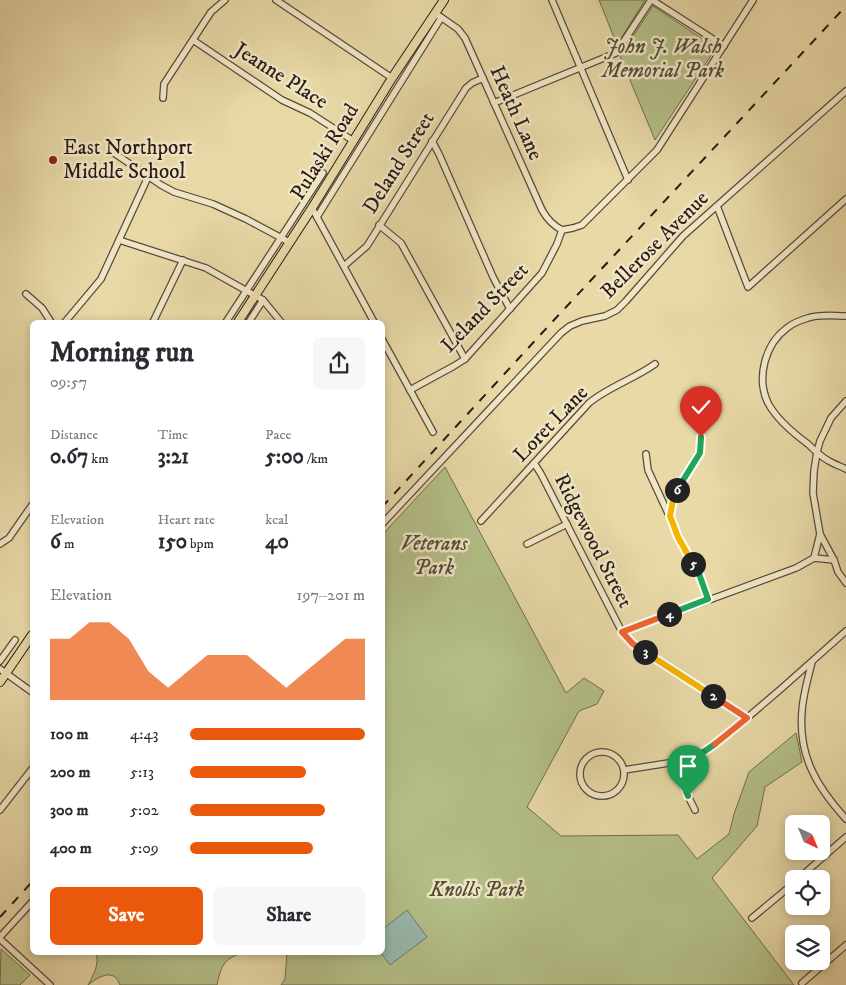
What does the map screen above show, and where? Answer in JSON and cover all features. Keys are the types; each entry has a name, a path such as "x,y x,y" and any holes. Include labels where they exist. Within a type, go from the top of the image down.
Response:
{"main road":[{"name":"Pulaski Road","path":"239,320 312,208 352,140 392,78 438,16 444,0"},
{"path":"0,682 3,671 30,637"}],"street":[{"path":"163,98 164,84 211,12 225,0"},
{"path":"276,0 392,78"},
{"path":"552,0 628,180"},
{"path":"494,103 616,53 652,0 724,46"},
{"path":"562,230 582,225 657,150 753,0"},
{"path":"317,217 438,16"},
{"name":"Heath Lane","path":"438,16 458,29 465,38 542,210 548,220 562,230"},
{"name":"Jeanne Place","path":"193,40 282,100 310,113 352,140"},
{"name":"Deland Street","path":"344,266 367,246 466,88 483,78"},
{"name":"Bellerose Avenue","path":"385,521 561,333 570,326 605,316 617,310 683,236 846,92"},
{"path":"432,141 440,154 493,277 510,309"},
{"path":"114,153 174,192 213,204 289,242"},
{"path":"227,320 323,172"},
{"path":"67,320 101,279 148,176"},
{"path":"717,206 748,287 846,198"},
{"path":"312,208 373,320"},
{"path":"379,225 401,243 465,359"},
{"name":"Leland Street","path":"410,390 465,359 542,272 557,244 562,230"},
{"path":"119,240 206,268 263,300 279,320"},
{"path":"154,320 183,260"},
{"path":"26,294 42,308 50,320"},
{"path":"250,320 263,300"},
{"path":"846,316 810,317 788,327 774,342 764,365 762,378 768,404 778,418 816,452 846,469"},
{"path":"385,344 433,432"},
{"name":"Loret Lane","path":"481,521 589,403 597,396 642,373 654,364"},
{"path":"846,401 828,424 816,452 814,493 820,534 834,560 838,572 846,583"},
{"path":"670,516 677,490 700,453 701,437"},
{"path":"646,454 648,470 684,550 698,571 708,599"},
{"name":"Ridgewood Street","path":"534,463 622,632 633,644 648,655 747,718"},
{"path":"0,544 9,538 30,508"},
{"path":"527,544 567,524"},
{"path":"814,558 820,534"},
{"path":"622,632 796,568 814,558 834,560"},
{"path":"624,770 675,762 705,751 747,718 846,631"},
{"path":"0,661 16,640"},
{"path":"812,662 804,692 802,710 801,728 806,758 814,777 824,793 846,819"},
{"path":"3,671 30,691"},
{"path":"598,753 612,754 618,758 624,770 624,778 621,785 610,795 595,795 583,786 580,778 580,771 586,759 598,753"},
{"path":"675,762 695,810"},
{"path":"0,810 30,772"},
{"path":"808,870 846,837"},
{"path":"752,918 785,890"},
{"path":"30,904 0,938 50,985"},
{"path":"802,983 846,944"}],"green space":[{"name":"John J. Walsh Memorial Park","path":"599,0 645,0 617,45"},
{"name":"John J. Walsh Memorial Park","path":"653,6 716,48 655,140 620,56"},
{"name":"Knolls Park","path":"445,467 566,693 584,678 604,691 597,704 579,711 527,807 561,836 678,835 697,859 729,834 749,772 796,733 802,762 765,787 757,826 712,878 794,985 281,985 285,979 287,955 385,955 385,532"},
{"path":"1,949 30,975 20,985 0,985"},
{"path":"96,955 236,955 224,965 217,985 120,985 114,976 106,975 88,985 97,965"}],"water":[{"path":"407,910 427,937 390,965 382,955 385,955 385,927"}],"railway":[{"path":"385,504 846,6"},
{"path":"0,917 30,884"}],"place":[{"name":"East Northport Middle School","path":"53,160"}],"route":[{"path":"688,796 675,762 705,751 747,718 648,655 627,639 622,632 708,599 698,571 684,550 670,516 677,490 700,453 701,437"}],"park label":[{"name":"Veterans Park","path":"434,556"}]}
